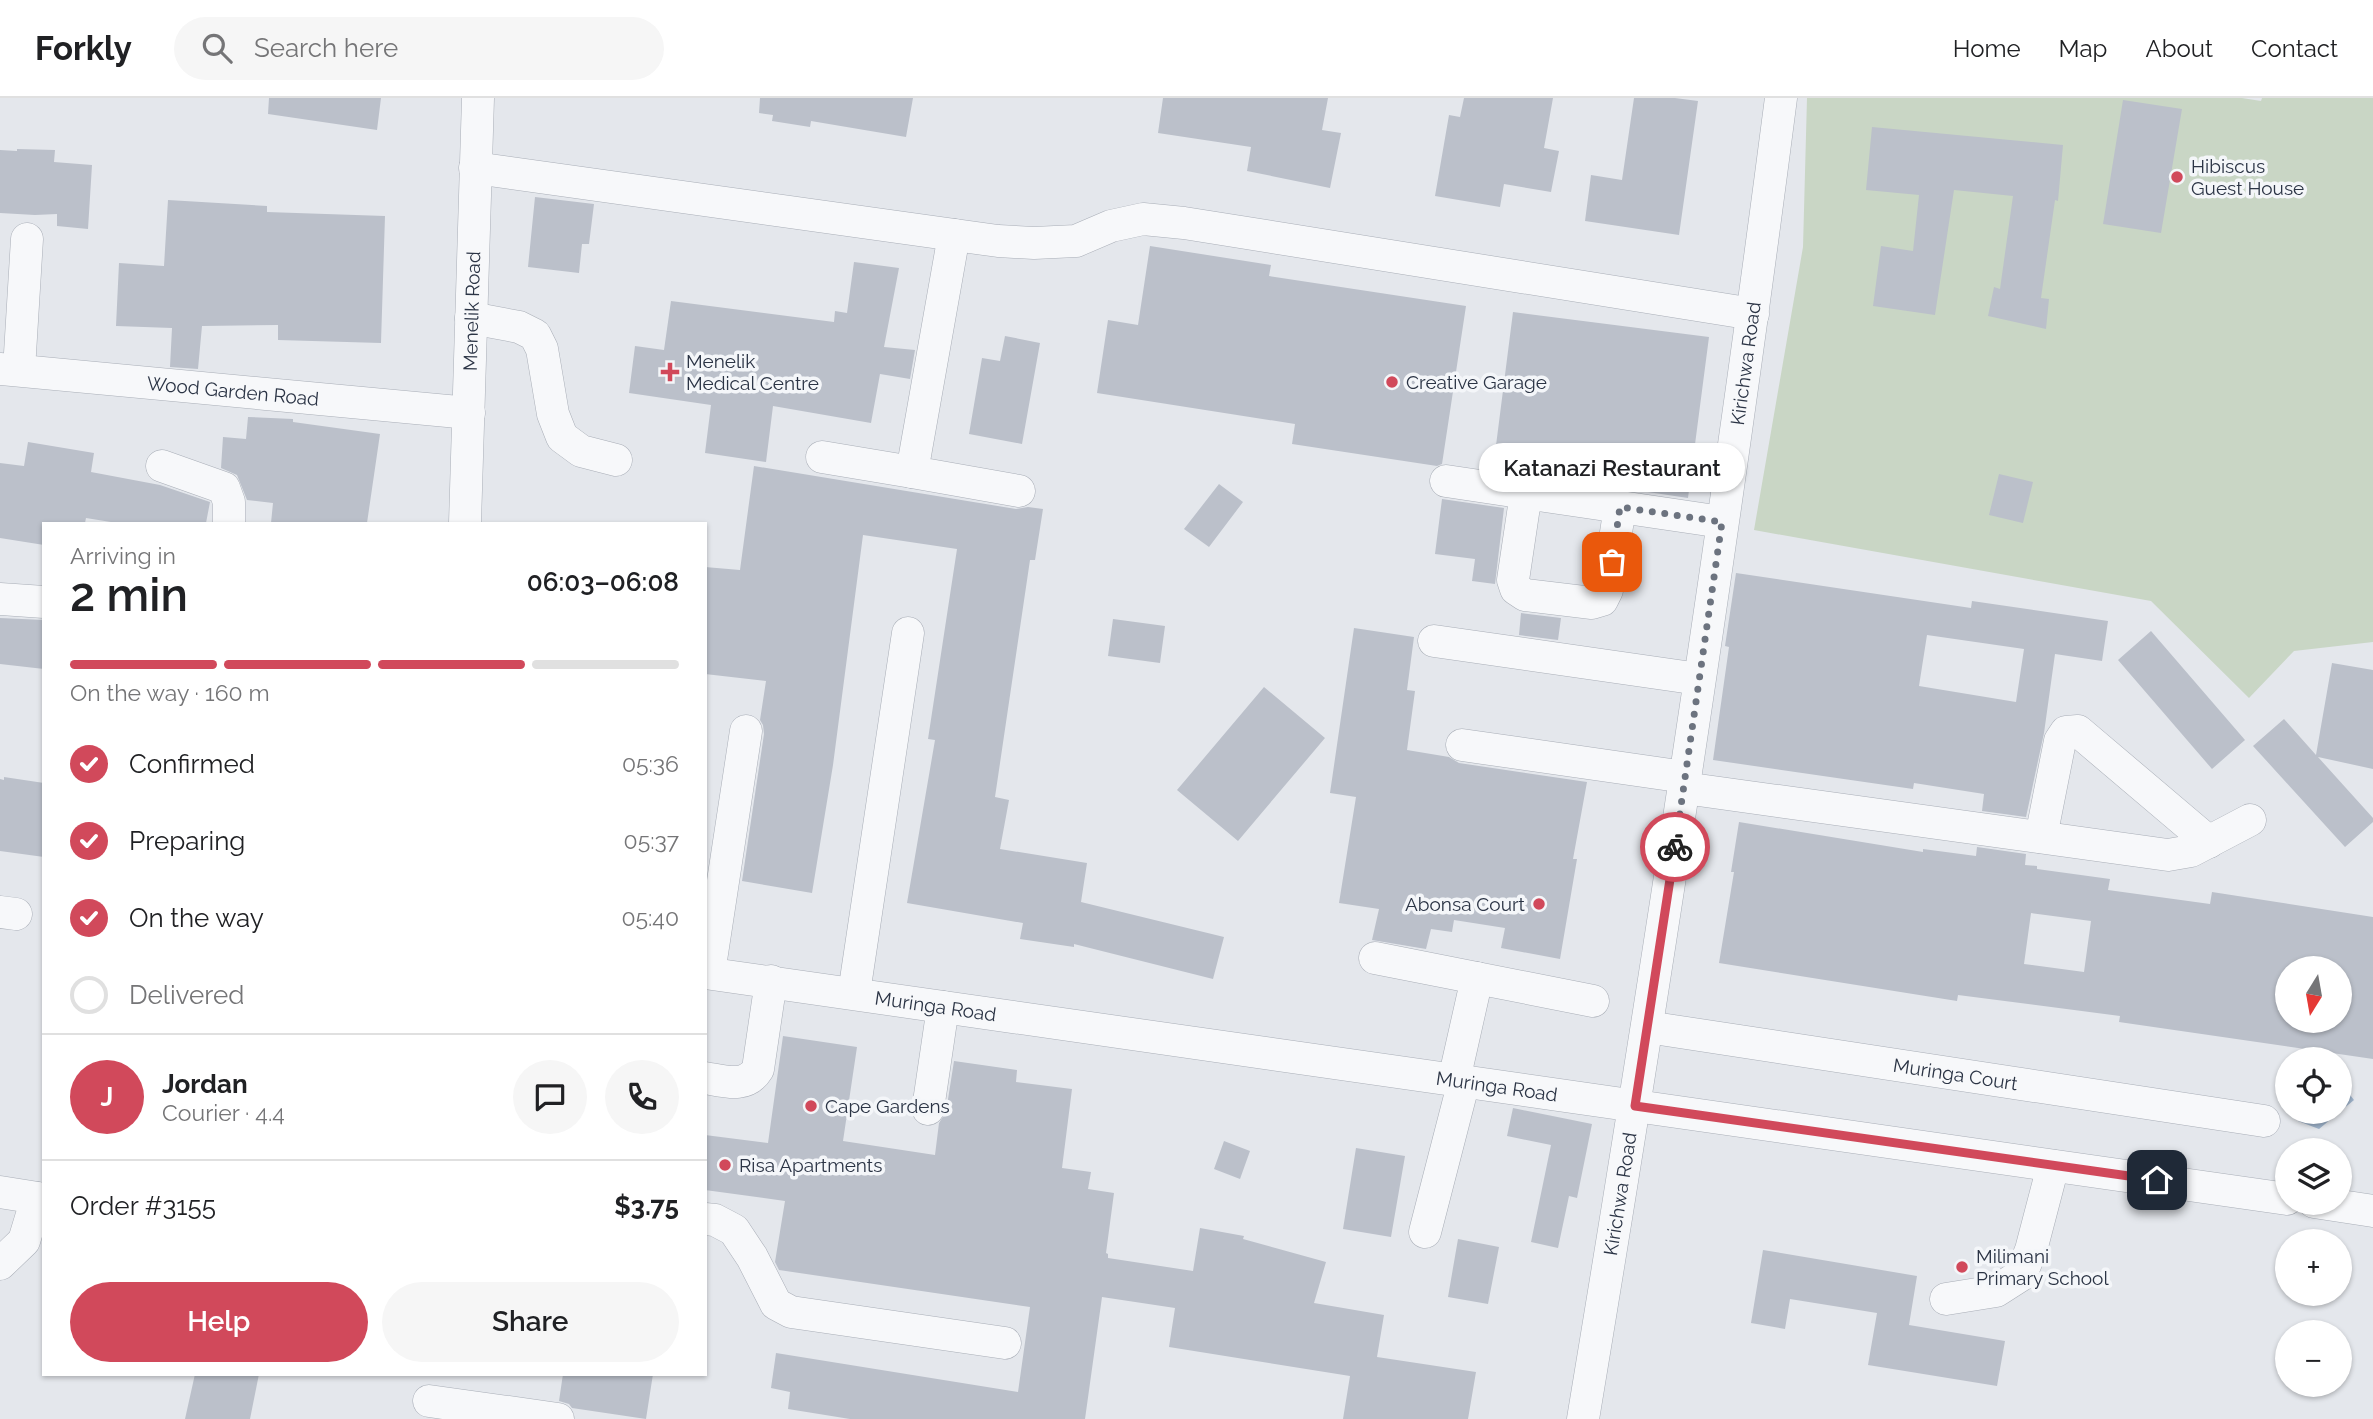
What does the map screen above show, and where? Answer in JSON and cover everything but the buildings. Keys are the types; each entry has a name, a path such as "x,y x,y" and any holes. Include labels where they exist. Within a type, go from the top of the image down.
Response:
{"street":[{"name":"Menelik Road","path":"466,522 478,98"},
{"name":"Kirichwa Road","path":"1583,1419 1635,1106 1684,783 1753,314 1781,98"},
{"path":"475,168 954,235 1034,243 1076,241 1111,226 1143,219 1184,223 1753,314"},
{"path":"912,472 954,235"},
{"path":"10,370 27,239"},
{"path":"471,318 519,327 535,335 542,349 552,414 562,437 581,451 616,460"},
{"name":"Wood Garden Road","path":"10,370 469,413"},
{"path":"822,457 1019,491"},
{"path":"162,466 224,488 229,502 229,522"},
{"path":"1446,481 1722,522"},
{"path":"1526,494 1513,579 1516,589 1525,595 1592,603 1602,600 1607,590 1620,507"},
{"path":"0,599 42,602"},
{"path":"854,993 908,633"},
{"path":"1434,641 1699,679"},
{"path":"707,973 746,731"},
{"path":"2041,837 2060,741 2066,732 2078,731 2209,842"},
{"path":"1462,745 1684,783 2168,855 2191,851 2250,820"},
{"path":"1375,958 1593,1001"},
{"name":"Muringa Road","path":"707,973 2275,1197"},
{"path":"1425,1232 1459,1081 1477,978"},
{"path":"707,1078 736,1082 750,1080 754,1076 758,1069 771,981"},
{"path":"928,1109 943,1007"},
{"name":"Muringa Court","path":"1647,1027 2264,1121"},
{"path":"1946,1299 1996,1292 2021,1275 2031,1250 2053,1166"},
{"path":"0,1192 41,1198 24,1241 0,1265"},
{"path":"2352,1208 2373,1211"},
{"path":"707,1219 715,1220 734,1230 752,1256 776,1304 790,1312 1005,1342"},
{"path":"429,1398 558,1419"}],"green space":[{"path":"1807,98 2242,98 2261,101 2262,98 2373,98 2373,642 2294,651 2249,698 2151,601 1754,530 1803,247"}],"water":[{"path":"2306,1124 2325,1124 2319,1129"}],"way so far":[{"path":"1612,562 1620,507 1722,522 1675,847"}],"place":[{"name":"Hibiscus Guest House","path":"2177,177"},
{"name":"Menelik Medical Centre","path":"670,372"},
{"name":"Creative Garage","path":"1392,382"},
{"name":"Katanazi Restaurant","path":"1612,562"},
{"name":"Abonsa Court","path":"1539,904"},
{"name":"Cape Gardens","path":"811,1106"},
{"name":"Risa Apartments","path":"725,1165"},
{"name":"Milimani Primary School","path":"1962,1267"}],"route":[{"path":"1675,847 1635,1106 2157,1180"}]}
